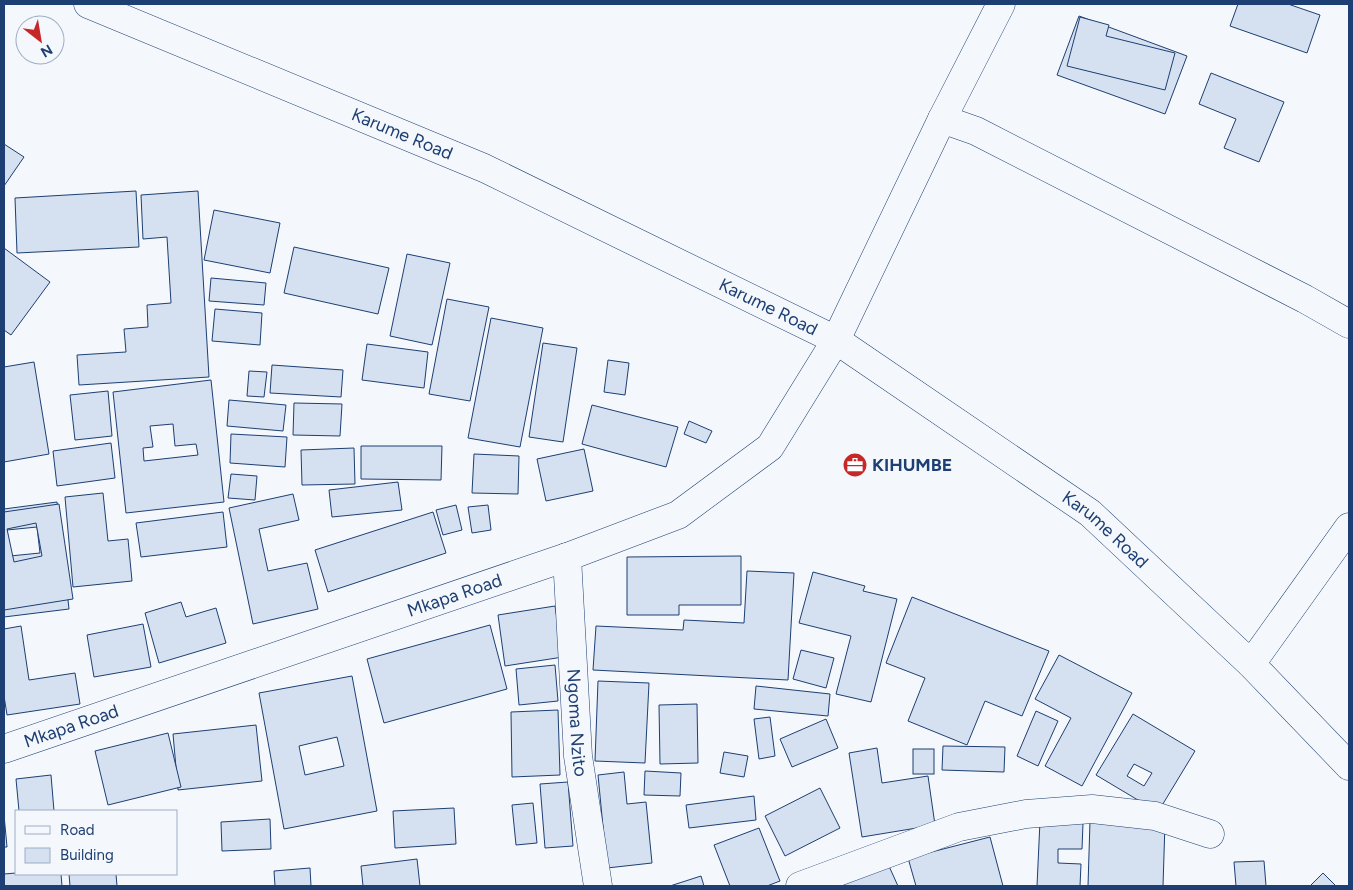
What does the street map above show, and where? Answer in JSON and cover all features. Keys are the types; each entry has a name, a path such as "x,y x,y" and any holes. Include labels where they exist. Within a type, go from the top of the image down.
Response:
{"main road":[{"name":"Karume Road","path":"88,4 128,12 484,168 836,340 1090,513 1252,664 1349,766"},
{"name":"Mkapa Road","path":"4,749 567,557 678,515 770,447 836,340 942,119 1001,4"},
{"path":"942,119 976,131 1305,299 1349,324"},
{"path":"1252,664 1349,527"},
{"name":"Ngoma Nzito","path":"567,557 578,756 598,886"},
{"path":"800,886 959,827 1026,814 1092,809 1155,816 1210,834"}],"building":[{"path":"1238,4 1288,4 1320,15 1307,53 1230,26"},
{"path":"1079,16 1187,56 1165,114 1057,75"},
{"path":"1080,17 1109,25 1106,36 1175,53 1165,90 1067,66"},
{"path":"1211,73 1284,102 1259,162 1224,148 1236,119 1199,104"},
{"path":"4,144 24,157 4,186"},
{"path":"136,191 139,247 17,253 15,198"},
{"path":"198,191 209,377 79,385 77,355 126,352 124,329 148,327 147,305 171,303 167,237 143,239 141,195"},
{"path":"214,210 280,223 270,273 204,260"},
{"path":"294,247 389,268 378,314 284,293"},
{"path":"4,248 50,282 11,335 4,330"},
{"path":"407,254 450,263 432,345 390,336"},
{"path":"211,278 266,283 264,305 209,301"},
{"path":"447,299 489,307 470,401 429,394"},
{"path":"215,309 262,313 260,345 212,341"},
{"path":"491,318 543,328 520,447 468,438"},
{"path":"543,343 577,348 563,442 529,437"},
{"path":"367,344 428,352 424,388 362,380"},
{"path":"608,360 629,363 625,395 604,392"},
{"path":"34,362 49,454 4,462 4,367"},
{"path":"272,365 343,370 341,397 270,393"},
{"path":"249,371 267,372 264,397 247,396"},
{"path":"211,380 224,502 126,513 113,392","holes":["173,424 175,446 196,444 198,455 144,461 143,448 153,447 150,426"]},
{"path":"108,391 112,436 75,440 70,395"},
{"path":"229,400 286,405 283,431 227,426"},
{"path":"294,403 342,404 340,436 293,435"},
{"path":"592,405 678,427 666,467 582,444"},
{"path":"689,421 712,431 706,443 684,434"},
{"path":"231,434 287,437 285,467 230,463"},
{"path":"111,443 115,478 57,486 53,451"},
{"path":"361,446 442,446 441,480 361,479"},
{"path":"354,448 355,484 302,485 301,450"},
{"path":"584,449 593,491 546,501 537,459"},
{"path":"474,454 519,456 518,494 472,493"},
{"path":"231,474 257,476 255,500 228,498"},
{"path":"398,482 402,510 332,517 329,490"},
{"path":"103,493 108,541 128,539 132,581 73,587 65,497"},
{"path":"293,494 299,520 259,529 268,571 307,563 318,609 253,624 229,508"},
{"path":"57,502 69,609 4,617 4,509","holes":["37,527 40,553 10,556 7,530"]},
{"path":"59,504 73,599 4,610 4,512","holes":["36,523 42,556 14,562 7,529"]},
{"path":"456,505 462,530 443,535 436,510"},
{"path":"488,505 491,530 472,533 468,507"},
{"path":"223,512 227,547 141,557 136,523"},
{"path":"433,512 446,553 328,592 315,550"},
{"path":"741,556 741,605 679,605 679,615 627,615 627,557"},
{"path":"747,571 794,573 788,680 593,670 596,626 683,630 684,620 744,623"},
{"path":"813,572 865,586 863,591 897,599 871,702 836,694 851,636 799,623"},
{"path":"912,597 1049,651 1022,716 985,701 967,745 908,721 925,678 886,663"},
{"path":"181,602 186,617 216,608 226,643 159,663 145,613"},
{"path":"555,606 563,657 505,666 498,615"},
{"path":"143,624 151,667 94,677 87,635"},
{"path":"490,625 507,689 384,723 367,659"},
{"path":"21,626 29,680 75,673 80,704 7,715 4,696 4,629"},
{"path":"801,650 834,658 826,688 793,679"},
{"path":"1059,655 1132,693 1082,786 1045,766 1071,718 1035,699"},
{"path":"555,665 558,701 519,705 516,669"},
{"path":"352,676 377,811 284,829 259,693","holes":["337,737 344,766 305,775 299,746"]},
{"path":"598,681 649,683 645,763 595,761"},
{"path":"756,686 830,694 828,716 754,709"},
{"path":"697,704 698,763 660,764 659,705"},
{"path":"558,710 560,775 512,777 511,712"},
{"path":"1036,711 1058,721 1038,766 1017,756"},
{"path":"1133,714 1195,751 1158,812 1096,775","holes":["1134,764 1152,773 1144,786 1127,776"]},
{"path":"770,717 775,756 759,759 754,719"},
{"path":"826,719 838,748 792,767 780,739"},
{"path":"256,725 262,781 178,790 173,734"},
{"path":"168,733 181,787 108,805 95,751"},
{"path":"943,746 1005,747 1004,772 942,770"},
{"path":"877,748 882,783 928,776 935,825 862,837 849,753"},
{"path":"913,749 934,749 934,774 913,774"},
{"path":"724,752 748,756 744,777 720,773"},
{"path":"645,771 681,773 680,796 644,795"},
{"path":"624,772 627,804 646,802 652,863 607,868 598,775"},
{"path":"51,775 54,810 19,810 16,779"},
{"path":"568,782 573,846 545,848 540,784"},
{"path":"820,788 840,828 785,856 765,816"},
{"path":"754,796 756,820 689,828 686,805"},
{"path":"533,803 537,843 516,845 512,805"},
{"path":"454,808 456,844 395,848 393,811"},
{"path":"4,815 7,847 4,847"},
{"path":"270,819 271,849 222,851 221,822"},
{"path":"1040,821 1083,823 1082,849 1058,849 1058,863 1081,864 1080,886 1037,886"},
{"path":"1090,821 1165,823 1163,886 1088,886"},
{"path":"759,828 780,881 767,886 730,886 714,845"},
{"path":"990,837 1003,886 916,886 908,858"},
{"path":"417,859 420,886 363,886 361,866"},
{"path":"1264,861 1266,886 1236,886 1234,862"},
{"path":"888,864 898,886 836,886"},
{"path":"310,868 311,886 275,886 274,871"},
{"path":"1323,873 1336,886 1310,886"},
{"path":"4,874 61,875 62,886 4,886"},
{"path":"69,875 116,875 117,886 70,886"},
{"path":"701,876 704,886 670,886"}],"place":[{"name":"KIHUMBE","path":"855,465"}]}
